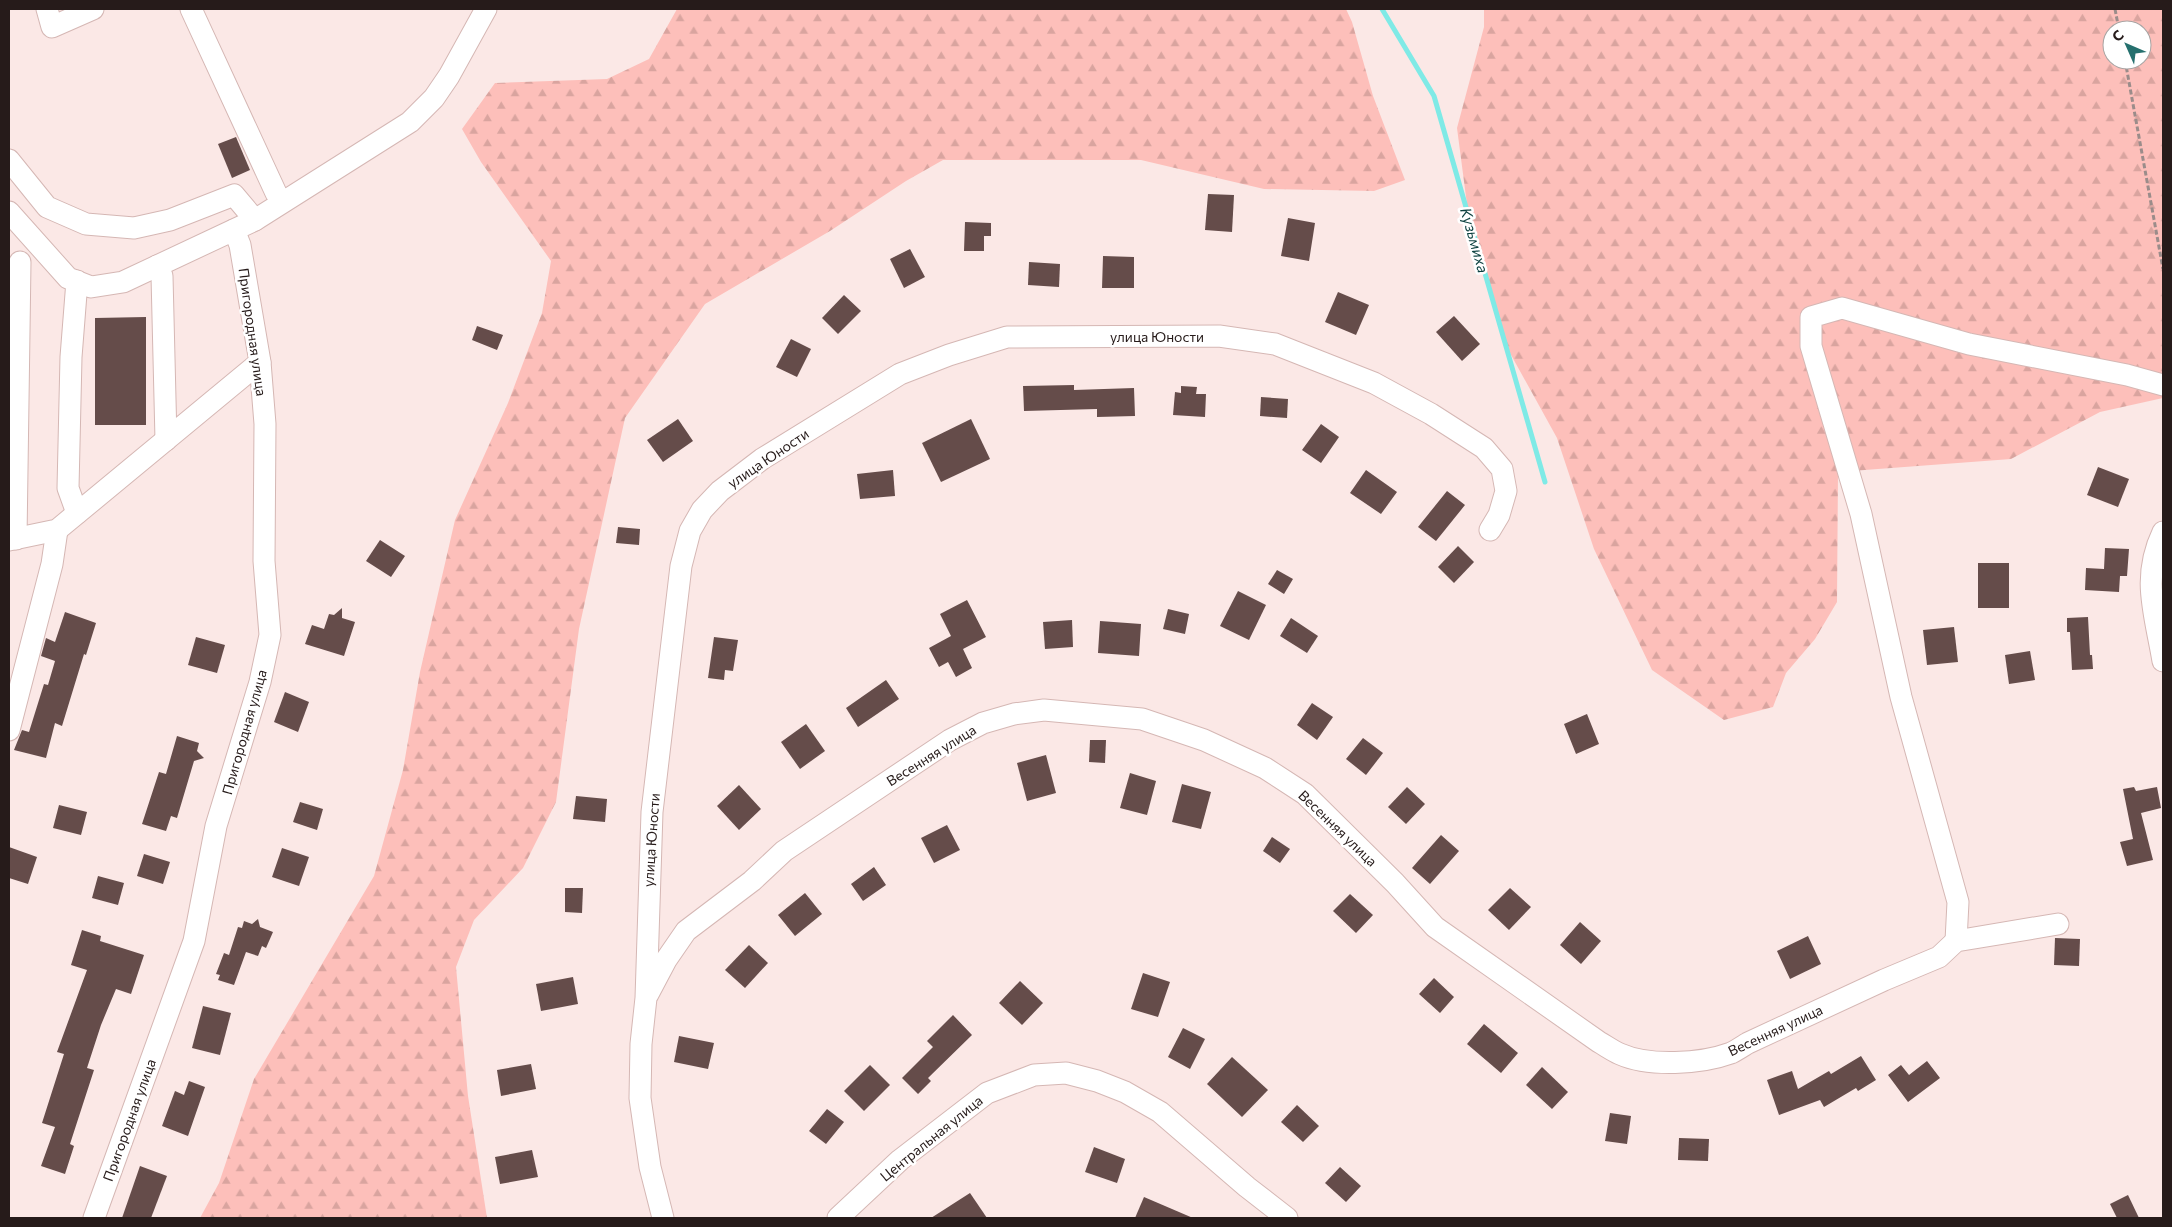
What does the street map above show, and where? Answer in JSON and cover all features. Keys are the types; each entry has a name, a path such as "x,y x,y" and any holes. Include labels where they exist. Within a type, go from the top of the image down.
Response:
{"street":[{"path":"47,9 52,27 93,9"},
{"path":"191,9 276,193 282,202"},
{"path":"9,212 68,278 91,288 123,282 255,220 410,122 434,98 449,76 486,9"},
{"path":"9,160 47,207 86,224 134,228 170,220 234,195 255,220"},
{"name":"Пригородная улица","path":"94,1218 194,941 216,826 260,682 270,635 264,561 265,424 260,362 240,245 234,230"},
{"path":"20,262 13,539 57,530 260,362"},
{"path":"157,266 162,276 166,440"},
{"path":"76,513 68,488 71,357 77,281"},
{"path":"2058,924 1956,941 1958,902 1901,697 1861,514 1811,346 1811,317 1842,308 1970,344 2127,375 2163,386"},
{"name":"улица Юности","path":"663,1218 650,1167 640,1098 640,1044 646,998 652,812 681,566 690,531 702,510 720,491 778,449 900,374 949,355 1007,337 1219,336 1275,344 1374,384 1431,414 1484,448 1502,469 1506,491 1499,515 1490,530"},
{"path":"9,730 52,564 57,530"},
{"path":"2163,532 2154,552 2150,579 2163,661"},
{"name":"Весенняя улица","path":"646,998 666,960 686,931 752,881 784,851 950,740 983,723 1014,714 1044,710 1142,720 1204,740 1264,768 1305,794 1395,883 1435,927 1599,1042 1620,1054 1665,1063 1698,1060 1731,1052 1875,984 1939,958 1956,941"},
{"name":"Центральная улица","path":"838,1218 900,1160 987,1093 1034,1075 1066,1074 1097,1081 1125,1092 1160,1112 1247,1187 1287,1218"}],"path":[{"path":"2127,70 2163,269"}],"green space":[{"path":"677,9 1346,9 1352,22 1373,96 1405,180 1374,191 1264,189 1141,160 943,160 906,181 830,231 705,304 625,418 579,629 556,802 523,868 474,920 456,967 468,1096 487,1218 200,1218 219,1183 254,1079 374,876 403,770 420,672 455,520 508,403 542,313 551,261 481,162 462,129 495,83 607,79 649,59"},
{"path":"1484,9 2163,9 2163,398 2100,412 2011,459 1838,472 1837,602 1815,639 1786,673 1773,707 1724,720 1652,670 1594,549 1557,438 1505,344 1468,212 1457,128 1484,27"}],"building":[{"path":"236,137 250,170 232,178 218,144"},
{"path":"1208,194 1234,195 1232,232 1205,230"},
{"path":"1288,218 1315,223 1309,261 1281,256"},
{"path":"965,222 991,223 991,236 984,236 984,251 964,251"},
{"path":"910,249 925,277 904,288 890,259"},
{"path":"1103,256 1134,257 1134,288 1102,288"},
{"path":"1029,262 1060,264 1059,287 1028,285"},
{"path":"1338,292 1369,305 1356,335 1325,322"},
{"path":"844,295 861,311 838,334 822,318"},
{"path":"1454,316 1480,344 1462,361 1436,332"},
{"path":"146,317 146,425 95,425 95,318"},
{"path":"477,326 503,335 497,350 472,340"},
{"path":"791,339 811,349 797,377 776,367"},
{"path":"1074,385 1074,390 1134,388 1135,416 1097,417 1097,409 1024,411 1023,386"},
{"path":"1181,386 1197,387 1196,394 1206,394 1205,417 1173,415 1175,392 1181,393"},
{"path":"1261,397 1288,399 1287,418 1260,416"},
{"path":"678,419 693,441 663,462 647,440"},
{"path":"971,419 990,459 941,482 922,443"},
{"path":"1321,424 1339,437 1321,463 1302,450"},
{"path":"2098,467 2129,479 2118,507 2087,495"},
{"path":"893,470 895,496 860,499 857,474"},
{"path":"1366,470 1397,492 1381,514 1350,493"},
{"path":"1447,491 1465,505 1436,541 1418,527"},
{"path":"618,527 640,529 639,545 616,543"},
{"path":"380,540 405,556 391,577 366,561"},
{"path":"1458,546 1474,562 1454,583 1438,567"},
{"path":"2105,548 2129,549 2127,576 2120,576 2119,592 2085,590 2086,568 2104,569"},
{"path":"1978,563 2009,563 2009,608 1978,608"},
{"path":"1277,570 1293,579 1284,594 1268,584"},
{"path":"1238,591 1266,605 1249,640 1220,626"},
{"path":"967,600 986,637 963,649 972,668 956,677 948,662 939,667 929,648 951,636 940,614"},
{"path":"342,608 342,618 355,622 344,656 305,644 312,625 324,629 329,614 334,615"},
{"path":"1168,609 1189,614 1185,634 1163,629"},
{"path":"65,612 96,623 86,655 84,654 62,726 55,723 46,758 14,750 22,730 29,732 44,684 48,685 55,661 41,656 46,638 55,642"},
{"path":"2088,617 2090,655 2092,655 2093,669 2072,670 2070,632 2067,632 2067,618"},
{"path":"1291,618 1318,636 1307,653 1280,636"},
{"path":"1072,620 1073,647 1045,649 1043,622"},
{"path":"1100,621 1141,624 1139,656 1098,653"},
{"path":"1954,627 1958,662 1927,665 1923,630"},
{"path":"196,637 225,645 217,673 188,665"},
{"path":"714,637 738,640 733,671 725,670 724,680 708,678"},
{"path":"2030,651 2035,680 2009,684 2005,655"},
{"path":"886,680 899,699 858,727 846,708"},
{"path":"285,692 309,702 298,732 274,722"},
{"path":"1312,703 1333,717 1317,740 1297,725"},
{"path":"1587,714 1599,744 1576,754 1564,724"},
{"path":"806,724 825,751 800,769 781,742"},
{"path":"177,736 199,743 197,751 204,758 194,761 177,818 171,816 166,831 142,824 159,772 166,774"},
{"path":"1363,738 1383,753 1366,775 1346,759"},
{"path":"1090,740 1106,740 1105,763 1089,762"},
{"path":"1046,755 1056,793 1027,801 1017,763"},
{"path":"1130,773 1156,781 1147,815 1120,808"},
{"path":"1182,784 1211,792 1201,829 1172,822"},
{"path":"739,785 761,809 739,830 717,806"},
{"path":"1407,787 1425,804 1406,824 1388,807"},
{"path":"2134,787 2136,791 2157,787 2161,808 2141,813 2153,860 2127,866 2120,842 2133,839 2123,789"},
{"path":"576,796 607,799 605,822 573,819"},
{"path":"300,802 323,809 317,830 293,822"},
{"path":"59,805 87,812 81,835 53,828"},
{"path":"947,825 960,850 934,863 921,838"},
{"path":"1441,835 1459,851 1430,884 1412,868"},
{"path":"1272,837 1290,849 1280,863 1263,851"},
{"path":"9,847 37,857 28,884 9,878"},
{"path":"282,848 309,857 299,886 272,877"},
{"path":"144,854 170,862 163,884 137,876"},
{"path":"874,867 886,885 863,901 851,884"},
{"path":"98,876 124,883 118,905 92,898"},
{"path":"565,888 583,888 582,913 565,912"},
{"path":"1510,888 1531,907 1509,930 1488,910"},
{"path":"805,893 822,914 795,936 778,915"},
{"path":"1350,894 1373,915 1356,933 1333,911"},
{"path":"258,919 260,927 273,932 266,948 262,946 258,956 246,952 234,985 218,980 220,975 216,974 224,953 229,955 238,927 242,928 244,921 252,924"},
{"path":"1580,922 1601,941 1581,964 1560,945"},
{"path":"82,930 101,936 100,941 144,955 131,994 116,989 101,1025 87,1068 94,1070 70,1144 74,1146 65,1174 41,1166 55,1127 42,1123 64,1054 57,1052 87,970 71,965"},
{"path":"1808,936 1821,964 1790,979 1777,951"},
{"path":"2055,938 2080,939 2079,966 2054,965"},
{"path":"749,945 768,963 745,988 725,970"},
{"path":"1143,973 1170,982 1158,1017 1131,1009"},
{"path":"573,977 578,1004 541,1011 536,984"},
{"path":"1434,978 1454,997 1440,1013 1419,994"},
{"path":"1020,981 1043,1003 1022,1025 999,1003"},
{"path":"203,1006 231,1013 220,1055 192,1048"},
{"path":"953,1015 972,1035 928,1078 931,1081 918,1094 902,1078 933,1047 927,1041"},
{"path":"1484,1024 1518,1053 1501,1073 1467,1044"},
{"path":"1183,1028 1205,1039 1190,1069 1168,1057"},
{"path":"679,1036 714,1043 708,1069 674,1062"},
{"path":"1861,1056 1876,1080 1858,1091 1856,1088 1824,1107 1820,1100 1779,1115 1767,1080 1792,1071 1798,1089 1829,1071 1831,1074"},
{"path":"1232,1057 1268,1090 1242,1117 1207,1084"},
{"path":"1927,1061 1940,1078 1908,1102 1888,1075 1901,1065 1909,1075"},
{"path":"531,1064 536,1089 501,1096 497,1070"},
{"path":"870,1065 890,1085 864,1111 844,1091"},
{"path":"1542,1067 1568,1092 1552,1109 1526,1085"},
{"path":"189,1081 205,1087 188,1136 162,1126 175,1091 184,1095"},
{"path":"1297,1105 1319,1126 1303,1142 1281,1122"},
{"path":"827,1109 844,1122 826,1144 809,1131"},
{"path":"1610,1113 1631,1116 1627,1144 1605,1141"},
{"path":"1679,1138 1709,1139 1708,1161 1678,1160"},
{"path":"1094,1147 1125,1159 1117,1183 1085,1172"},
{"path":"532,1150 538,1177 500,1184 495,1157"},
{"path":"140,1166 167,1176 151,1218 122,1218"},
{"path":"1340,1167 1361,1186 1346,1202 1325,1183"},
{"path":"970,1193 987,1218 931,1218"},
{"path":"2128,1195 2139,1218 2117,1218 2110,1204"},
{"path":"1144,1197 1193,1218 1135,1218"}],"waterway":[{"name":"Кузьмиха","path":"1382,9 1434,96 1545,482"}]}
